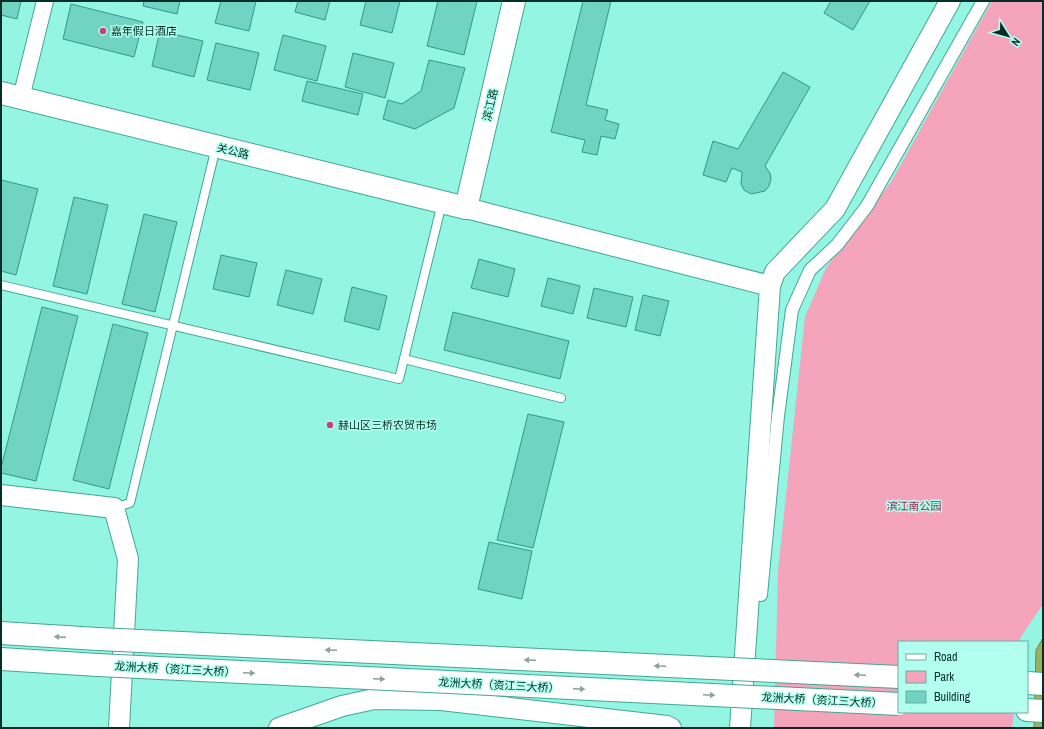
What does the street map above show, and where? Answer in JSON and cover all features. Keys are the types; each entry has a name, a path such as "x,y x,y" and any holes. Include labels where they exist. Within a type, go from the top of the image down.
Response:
{"main road":[{"name":"滨江路","path":"466,208 514,1"},
{"name":"关公路","path":"6,95 466,208"},
{"path":"1,632 98,639 898,677"},
{"name":"龙洲大桥（资江三大桥）","path":"1,659 898,704"},
{"path":"1028,683 1043,684"},
{"path":"1028,710 1043,711"}],"street":[{"path":"6,95 45,1"},
{"path":"740,728 770,286 775,272 835,208 950,1"},
{"path":"761,595 778,416 792,310 810,270 837,244 867,206 983,1"},
{"path":"466,208 770,286"},
{"path":"1,495 114,508 128,559 119,728"},
{"path":"279,728 342,706 374,699 441,700 667,726 671,728"}],"lane":[{"path":"114,508 130,503 216,146"},
{"path":"1,285 399,379 442,203"},
{"path":"404,359 561,398"}],"green space":[{"name":"滨江南公园","path":"992,1 1043,1 1043,604 1020,638 1020,641 898,641 898,713 1014,713 1012,728 774,728 778,571 805,317 826,268 891,182"}],"shaded area":[{"path":"1043,638 1043,728 1034,728 1036,650"}],"building":[{"path":"1,1 21,1 17,19 1,15"},
{"path":"144,1 180,1 177,14 143,6"},
{"path":"221,1 256,1 249,31 215,23"},
{"path":"298,1 330,1 325,20 295,12"},
{"path":"366,1 400,1 392,33 360,25"},
{"path":"438,1 477,1 464,55 427,46"},
{"path":"583,1 611,1 586,105 608,110 605,120 619,124 615,139 601,136 597,155 582,152 585,140 551,132"},
{"path":"831,1 870,1 853,30 824,13"},
{"name":"嘉年假日酒店","path":"71,4 143,22 134,57 63,39"},
{"path":"160,31 203,41 194,77 152,66"},
{"path":"283,35 326,46 317,81 274,70"},
{"path":"216,43 259,53 250,90 207,80"},
{"path":"353,53 394,63 385,98 345,87"},
{"path":"429,60 465,68 454,108 415,129 383,119 388,100 402,104 421,91"},
{"path":"783,72 810,87 765,166 770,173 771,179 769,186 765,191 751,194 744,190 741,184 742,172 732,168 726,182 703,175 713,141 738,149"},
{"path":"307,81 363,94 358,115 302,101"},
{"path":"1,180 38,189 16,275 1,271"},
{"path":"74,197 108,205 87,294 53,286"},
{"path":"144,214 177,222 155,312 122,304"},
{"path":"221,255 257,263 249,297 213,289"},
{"path":"479,259 515,269 508,297 471,288"},
{"path":"286,270 322,279 313,314 277,305"},
{"path":"548,278 580,286 573,314 541,306"},
{"path":"352,287 387,296 379,330 344,321"},
{"path":"594,288 633,297 626,327 587,318"},
{"path":"643,295 669,301 660,336 635,330"},
{"path":"42,307 78,316 36,481 1,473 1,468"},
{"path":"453,312 569,341 560,379 444,350"},
{"path":"113,324 148,333 109,489 73,480"},
{"path":"528,414 564,422 533,548 497,540"},
{"path":"489,542 532,551 522,599 478,589"}],"place":[{"name":"嘉年假日酒店","path":"103,31"},
{"name":"赫山区三桥农贸市场","path":"330,425"}]}
